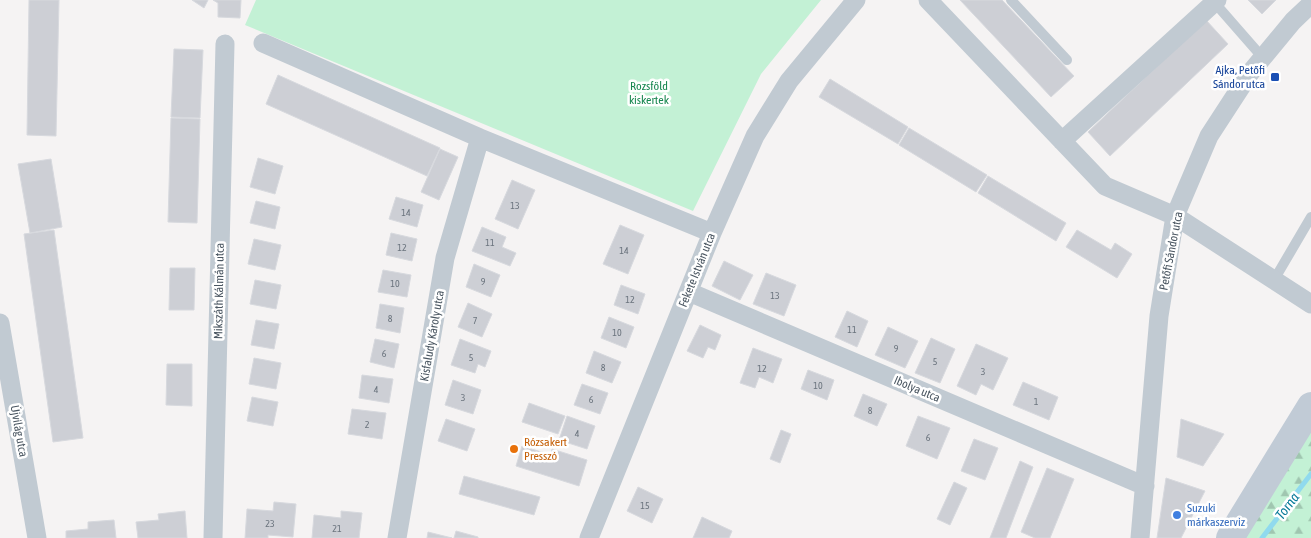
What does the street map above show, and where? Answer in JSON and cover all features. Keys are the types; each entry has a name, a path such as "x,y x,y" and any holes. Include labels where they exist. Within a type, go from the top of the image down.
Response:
{"main road":[{"path":"1230,538 1311,406"}],"street":[{"name":"Fekete István utca","path":"589,538 712,233 754,136 789,80 856,0"},
{"path":"928,0 1105,186 1175,216 1311,304"},
{"path":"1062,141 1215,1"},
{"name":"Petőfi Sándor utca","path":"1140,538 1159,316 1175,216 1209,136 1250,73 1293,21 1311,4"},
{"name":"Mikszáth Kálmán utca","path":"213,538 226,44"},
{"path":"263,44 480,138 712,233"},
{"name":"Kisfaludy Károly utca","path":"397,538 445,258 480,138"},
{"name":"Ibolya utca","path":"689,292 1145,486"},
{"name":"Újvilág utca","path":"0,323 37,538"},
{"path":"599,512 603,538"}],"lane":[{"path":"1011,0 1068,60"},
{"path":"1215,1 1263,58"},
{"path":"1274,280 1311,217"}],"green space":[{"name":"Rozsföld kiskertek","path":"256,0 821,0 761,74 693,211 245,25"},
{"path":"1311,412 1311,538 1234,538"}],"building":[{"path":"29,0 59,0 56,136 27,135"},
{"path":"192,0 208,0 204,8"},
{"path":"213,0 241,0 240,18 218,17 218,3"},
{"path":"960,0 1002,0 1074,76 1051,97"},
{"path":"1248,0 1276,0 1262,14"},
{"path":"1206,20 1228,44 1110,156 1088,132"},
{"path":"174,49 203,50 200,118 171,117"},
{"path":"278,75 440,148 427,176 266,104"},
{"path":"830,79 908,127 898,144 819,97"},
{"path":"171,118 200,119 197,223 168,222"},
{"path":"909,128 987,175 976,192 899,145"},
{"path":"440,149 458,157 439,200 421,192"},
{"path":"258,158 283,166 275,194 250,187"},
{"path":"51,159 62,227 30,233 18,164"},
{"path":"988,176 1066,223 1056,241 978,193"},
{"path":"512,180 535,190 518,229 495,219"},
{"path":"396,197 423,205 417,227 389,219"},
{"path":"256,201 280,207 275,229 250,223"},
{"path":"620,225 644,235 628,274 603,264"},
{"path":"482,227 506,237 502,247 516,253 510,266 472,251"},
{"path":"54,230 83,438 53,442 24,234"},
{"path":"1077,230 1111,250 1115,243 1132,254 1117,278 1066,247"},
{"path":"391,233 417,239 412,261 386,255"},
{"path":"254,239 281,245 275,270 248,264"},
{"path":"724,261 753,275 740,300 712,286"},
{"path":"474,264 500,275 491,297 466,287"},
{"path":"170,268 195,268 194,310 169,310"},
{"path":"383,270 411,275 407,297 378,292"},
{"path":"766,273 796,285 784,316 753,304"},
{"path":"255,280 281,285 276,309 250,304"},
{"path":"621,285 645,294 638,314 614,305"},
{"path":"468,303 492,314 482,337 458,327"},
{"path":"380,304 404,308 400,333 376,328"},
{"path":"847,311 868,321 857,347 835,337"},
{"path":"609,317 634,327 626,348 601,338"},
{"path":"256,320 279,324 274,349 251,345"},
{"path":"700,325 721,335 715,350 708,347 703,358 687,351"},
{"path":"888,327 918,341 905,368 875,355"},
{"path":"931,338 955,349 940,383 915,373"},
{"path":"375,339 399,344 394,368 370,362"},
{"path":"460,339 491,351 485,367 478,364 475,373 451,365"},
{"path":"976,344 1008,358 993,390 981,384 976,395 957,386"},
{"path":"753,348 782,359 773,383 759,377 755,388 740,383"},
{"path":"594,351 621,362 612,383 586,373"},
{"path":"254,358 281,363 276,389 249,384"},
{"path":"167,364 192,364 192,406 166,405"},
{"path":"808,370 834,380 827,400 801,389"},
{"path":"362,375 393,379 389,403 359,398"},
{"path":"453,380 481,390 473,414 445,405"},
{"path":"1023,382 1058,397 1049,420 1013,405"},
{"path":"582,384 608,393 600,414 574,405"},
{"path":"863,394 887,404 877,426 854,416"},
{"path":"252,397 278,402 273,426 247,421"},
{"path":"529,403 565,416 558,434 522,422"},
{"path":"352,409 386,413 382,439 348,434"},
{"path":"567,416 595,426 587,449 559,440"},
{"path":"918,416 950,428 937,459 906,446"},
{"path":"446,419 475,429 467,451 438,441"},
{"path":"1181,419 1224,434 1203,466 1177,457"},
{"path":"781,430 791,434 780,463 770,459"},
{"path":"974,439 998,448 985,480 961,471"},
{"path":"522,446 551,455 552,449 587,460 579,486 516,466"},
{"path":"1020,461 1033,467 1006,538 990,538"},
{"path":"1047,468 1074,479 1050,538 1035,538 1021,532"},
{"path":"464,476 540,497 534,515 459,494"},
{"name":"Suzuki márkaszerviz","path":"1166,478 1205,491 1181,538 1157,538"},
{"path":"954,482 967,488 950,525 937,519"},
{"path":"638,487 663,499 652,523 627,511"},
{"path":"274,502 296,504 293,537 268,535 268,538 245,538 247,509 273,511"},
{"path":"185,511 187,538 138,538 136,522 159,520 158,514"},
{"path":"341,511 362,513 359,538 312,538 314,515 341,518"},
{"path":"702,517 732,531 729,538 693,538"},
{"path":"114,520 116,538 66,538 66,531 88,529 88,522"},
{"path":"456,531 478,537 478,538 454,538"},
{"path":"428,532 452,538 427,538"}],"waterway":[{"name":"Torna","path":"1262,538 1311,474"}],"place":[{"name":"Ajka, Petőfi Sándor utca","path":"1275,77"},
{"name":"Rózsakert Presszó","path":"514,449"},
{"name":"Suzuki márkaszerviz","path":"1177,515"}]}
